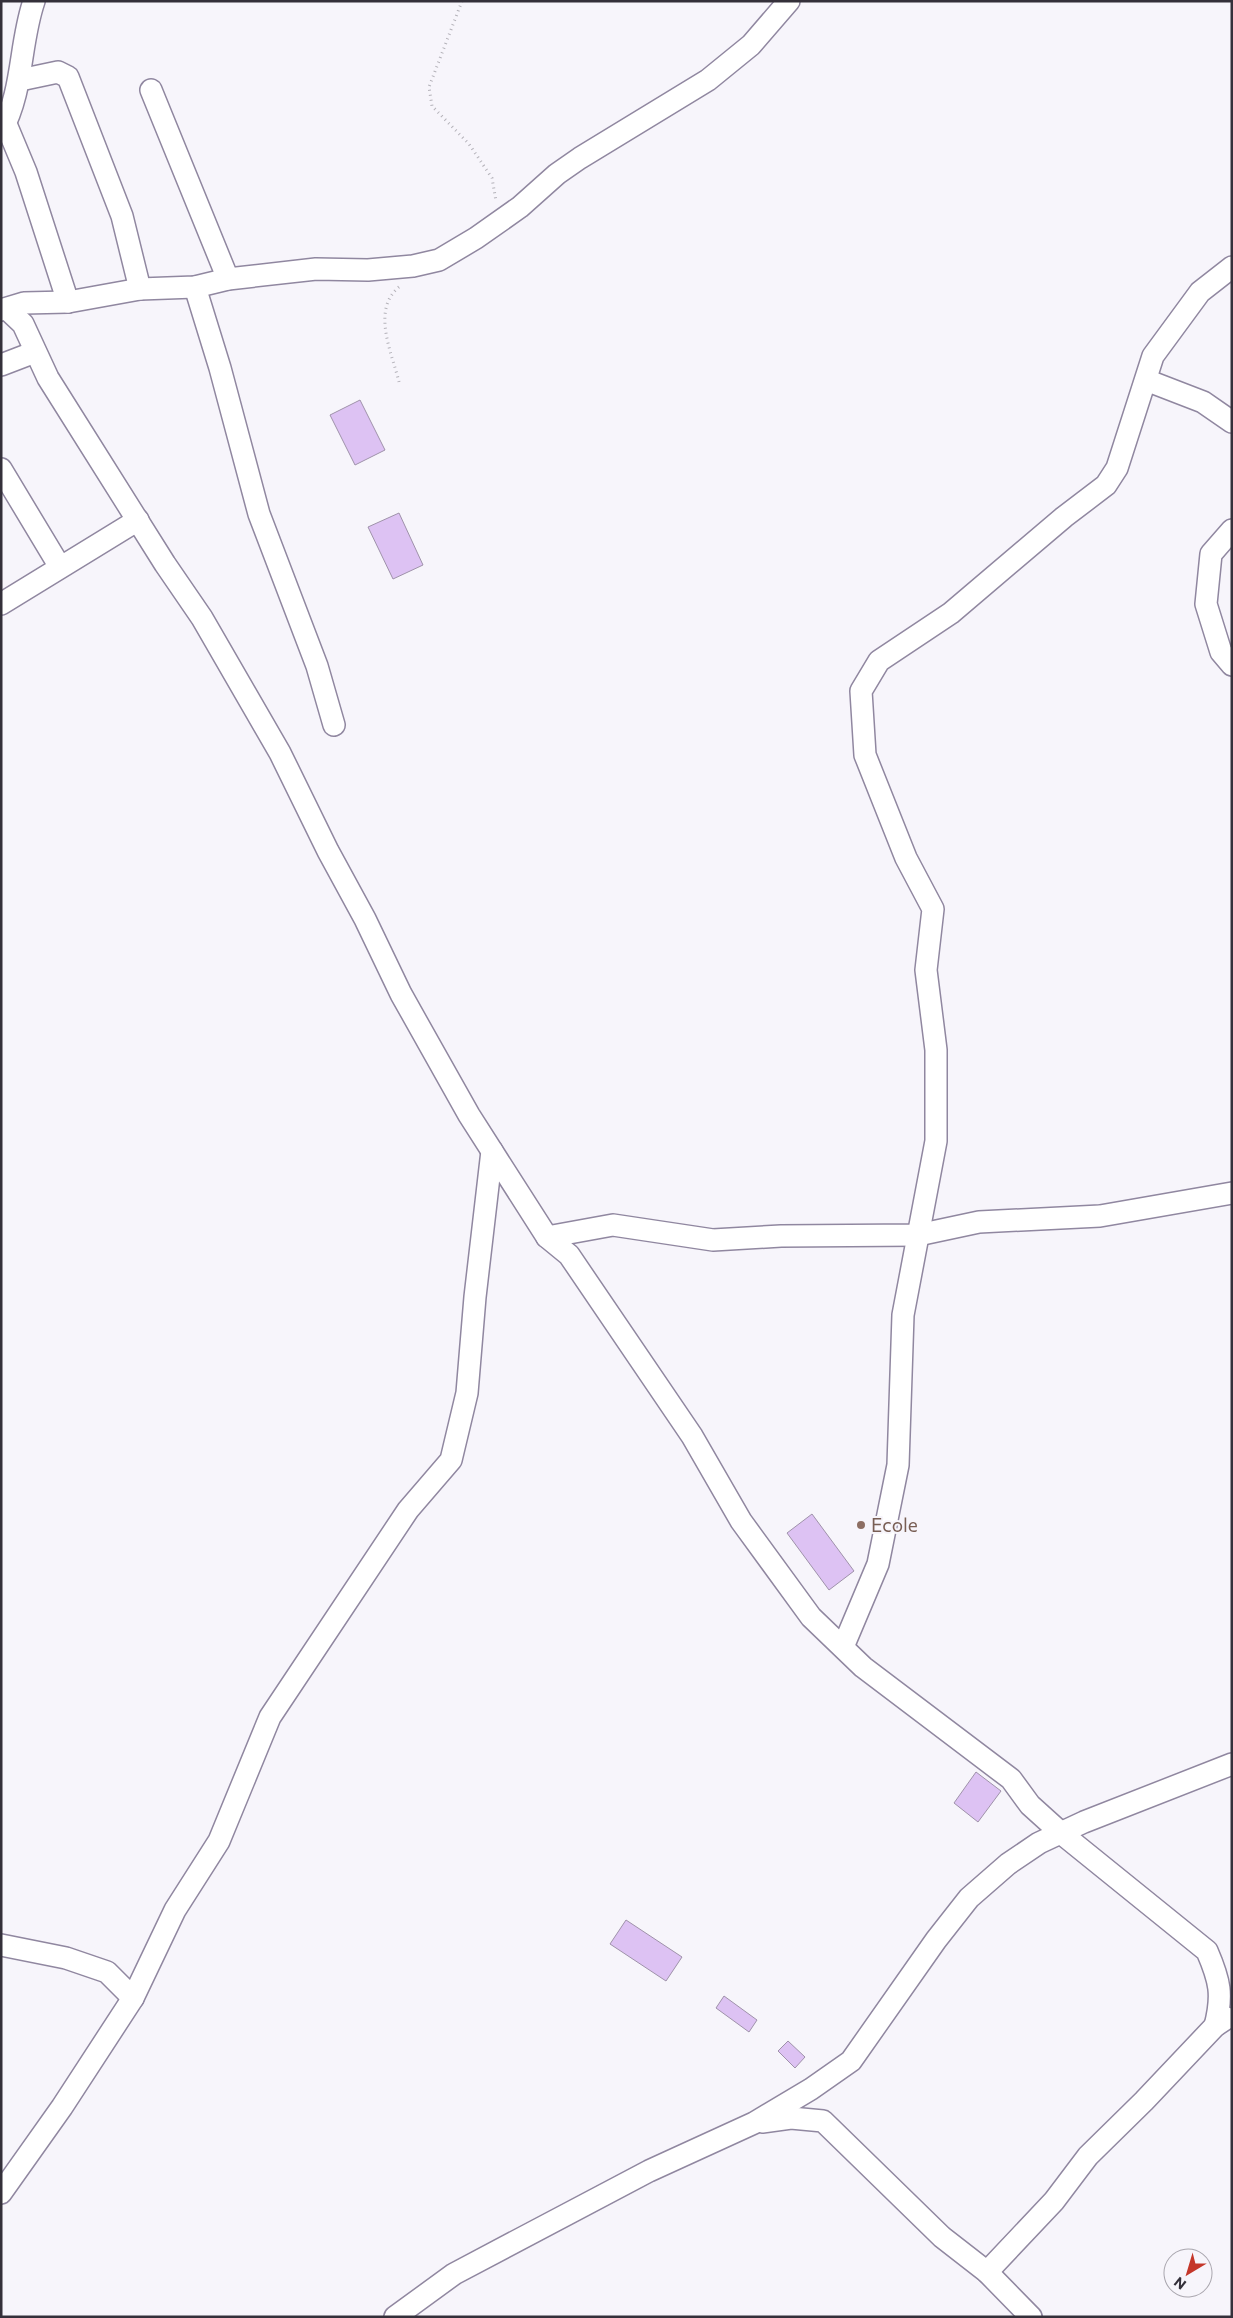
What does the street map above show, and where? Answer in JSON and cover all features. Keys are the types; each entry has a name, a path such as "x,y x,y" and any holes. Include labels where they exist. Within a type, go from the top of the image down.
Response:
{"street":[{"path":"34,1 29,18 20,80 4,128 26,172 68,302"},
{"path":"4,309 24,303 68,302 140,289 195,287 228,279 316,270 368,270 413,266 439,260 499,222 572,164 708,80 750,45 789,1"},
{"path":"20,80 58,72 68,77 122,216 140,289"},
{"path":"151,90 228,279"},
{"path":"843,1647 878,1564 898,1465 903,1315 936,1141 936,1050 926,970 933,909 906,858 865,755 861,691 879,661 950,613 1064,517 1106,485 1117,468 1153,356 1200,292 1232,267"},
{"path":"195,287 220,368 259,514 317,666 334,726"},
{"path":"4,309 23,324 48,378 202,618 280,753 328,851 365,918 401,994 469,1115 547,1237 569,1255 692,1436 741,1521 812,1617 863,1667 1011,1779 1030,1806 1208,1951 1219,1979 1223,2021 1088,2156 1054,2201 988,2272"},
{"path":"1,366 35,352"},
{"path":"1146,380 1204,402 1232,422"},
{"path":"1,469 60,567"},
{"path":"1,604 138,520"},
{"path":"1232,530 1211,554 1206,604 1221,652 1232,665"},
{"path":"1,2193 62,2107 133,1998 175,1910 219,1841 270,1716 408,1510 451,1460 466,1393 492,1150"},
{"path":"547,1237 613,1224 713,1240 781,1236 918,1235 979,1222 1100,1216 1232,1193"},
{"path":"395,2317 454,2274 650,2171 754,2123 826,2079 851,2061 936,1940 969,1898 1008,1864 1039,1843 1232,1764"},
{"path":"1,1945 66,1958 107,1972 133,1998"},
{"path":"823,2121 822,2104 826,2079"},
{"path":"754,2123 791,2118 823,2121 942,2237 988,2272 1031,2317"}],"path":[{"path":"462,1 429,87 432,106 469,144 492,178 499,222"},
{"path":"399,382 386,330 384,308 396,288 404,284"}],"building":[{"path":"360,400 385,450 355,465 330,415"},
{"path":"399,513 423,565 393,579 368,527"},
{"path":"812,1514 854,1571 829,1590 787,1533"},
{"path":"976,1772 1001,1791 978,1822 954,1803"},
{"path":"626,1920 682,1957 666,1981 610,1944"},
{"path":"724,1996 757,2020 749,2032 716,2008"},
{"path":"788,2041 805,2057 795,2068 778,2051"}],"place":[{"name":"Ecole","path":"861,1525"}]}
